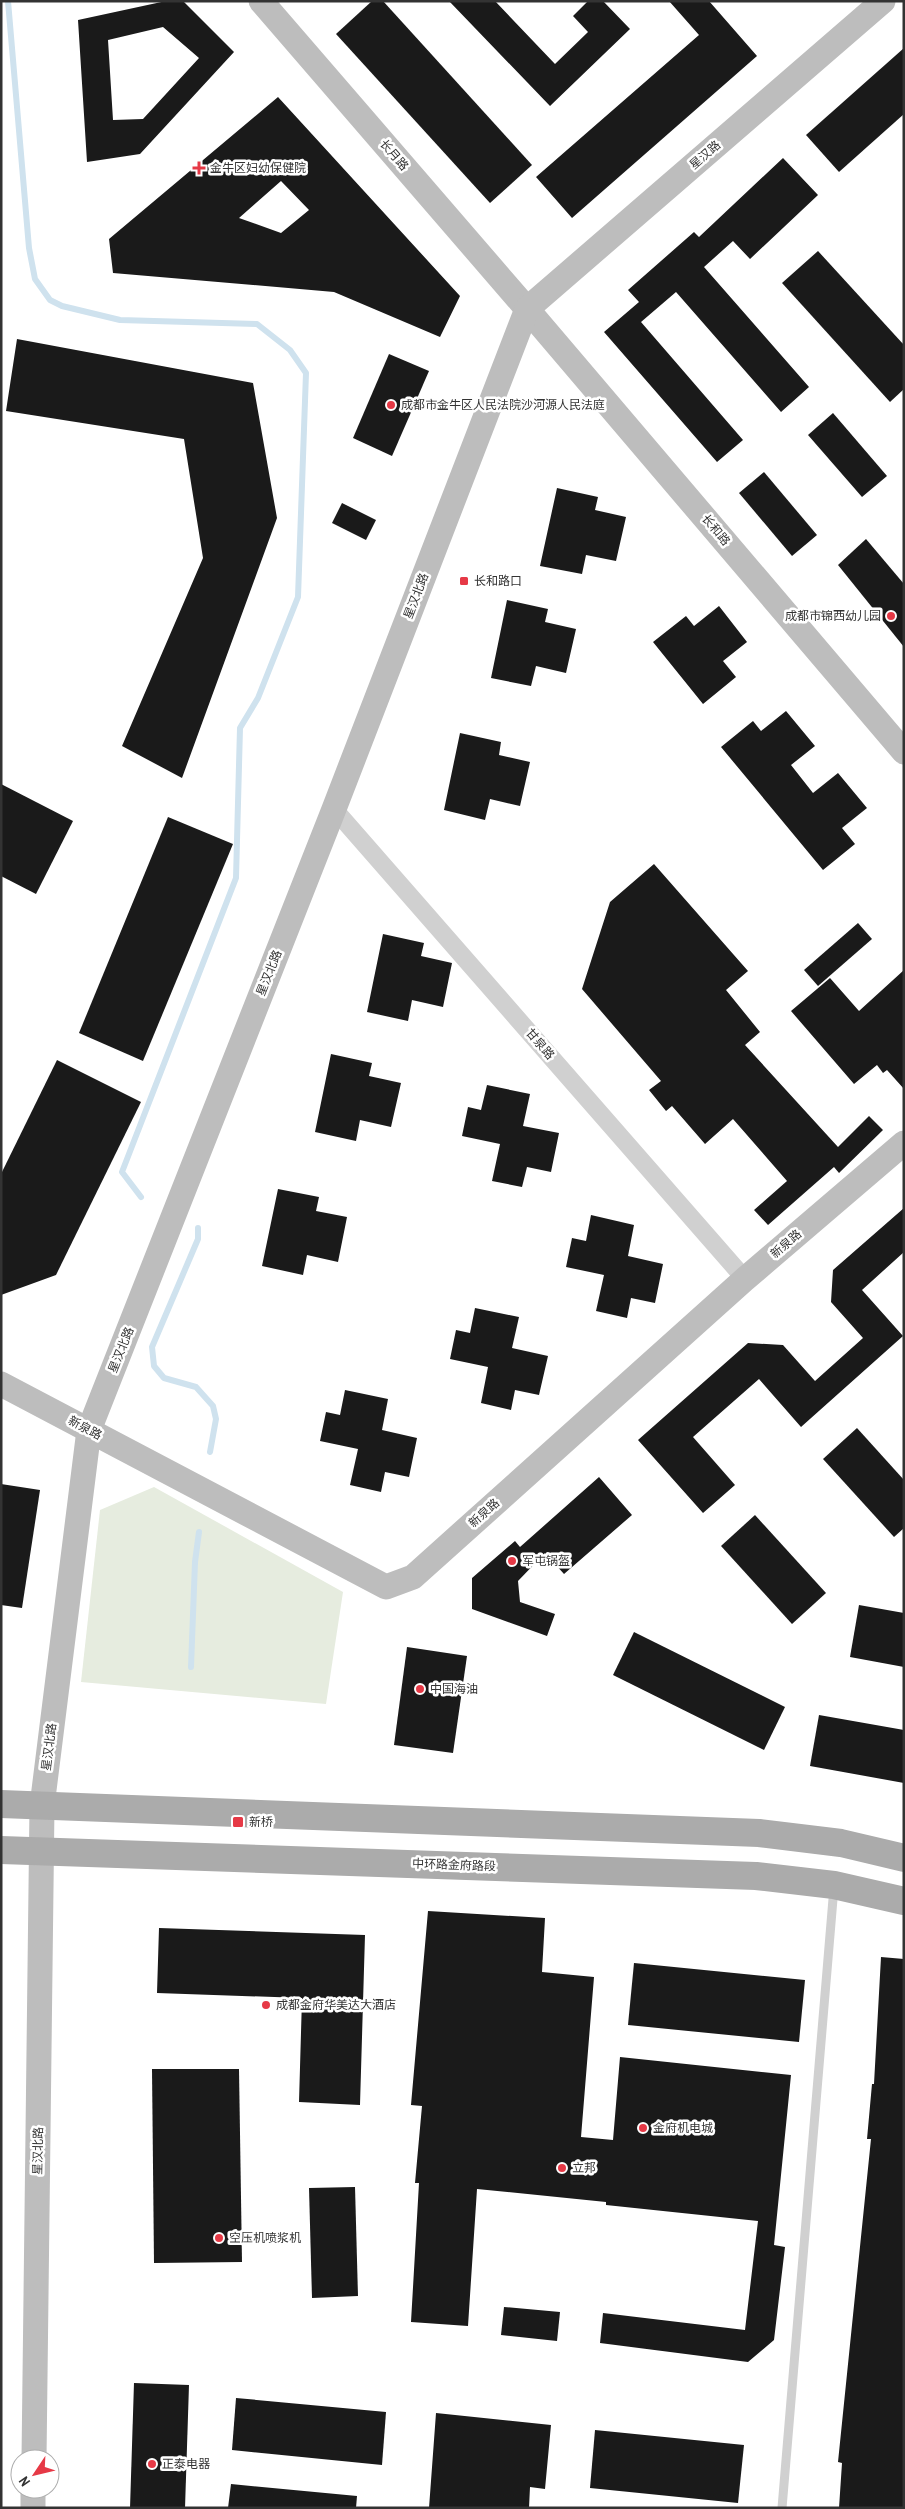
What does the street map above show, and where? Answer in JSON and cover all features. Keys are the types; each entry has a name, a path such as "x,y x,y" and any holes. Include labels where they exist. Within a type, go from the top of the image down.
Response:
{"main road":[{"path":"1,1804 759,1833 841,1843 904,1858"},
{"name":"中环路金府路段","path":"1,1850 756,1876 834,1885 904,1901"}],"street":[{"name":"长月路","path":"261,1 527,309"},
{"name":"星汉路","path":"527,309 883,1"},
{"name":"长和路","path":"527,309 904,752"},
{"name":"星汉北路","path":"34,2449 42,1806 89,1430 334,809 527,309"},
{"name":"甘泉路","path":"334,809 745,1279"},
{"name":"新泉路","path":"1,1384 386,1587 413,1577 745,1279 904,1143"}],"lane":[{"path":"782,2508 834,1885"}],"shaded area":[{"path":"154,1487 343,1592 326,1704 81,1682 100,1510"}],"building":[{"path":"166,1 183,1 234,52 140,154 87,162 78,20","holes":["163,27 199,58 143,119 113,120 108,40"]},
{"path":"372,1 383,1 532,165 490,203 336,34"},
{"path":"449,1 495,1 555,64 588,32 573,16 588,1 603,1 630,29 550,106"},
{"path":"669,1 709,1 757,56 572,218 536,177 699,35"},
{"path":"904,48 904,114 839,172 806,135"},
{"path":"278,97 460,296 440,337 334,292 113,273 109,239","holes":["281,181 309,210 281,233 239,218"]},
{"path":"783,158 818,195 750,259 733,241 704,267 809,387 781,412 676,292 641,322 743,440 717,462 604,332 639,302 628,290 694,232 699,237"},
{"path":"818,251 904,345 904,389 890,402 782,283"},
{"path":"17,339 253,383 277,518 182,778 122,746 203,558 184,439 6,411"},
{"name":"成都市金牛区人民法院沙河源人民法庭","path":"389,354 429,371 392,456 353,438"},
{"path":"833,413 887,476 862,497 808,435"},
{"path":"764,472 817,535 792,556 739,493"},
{"path":"557,488 598,497 595,510 626,517 616,561 586,555 582,574 540,566"},
{"path":"342,503 376,520 366,540 332,523"},
{"name":"成都市锦西幼儿园","path":"866,539 904,584 904,647 838,565"},
{"path":"507,600 548,609 545,622 576,629 566,673 536,666 531,686 491,678"},
{"path":"719,606 747,642 723,661 736,677 703,704 653,642 686,616 694,626"},
{"path":"786,711 815,746 791,765 813,793 838,773 867,808 842,828 855,844 823,870 721,747 753,721 761,731"},
{"path":"460,733 501,742 499,755 530,762 520,806 490,799 485,820 444,810"},
{"path":"1,784 73,821 36,894 1,876"},
{"path":"168,817 233,844 143,1061 79,1033"},
{"path":"654,864 748,971 726,990 760,1032 745,1045 838,1147 869,1116 883,1130 839,1173 834,1167 768,1225 754,1210 787,1181 733,1119 705,1144 672,1106 666,1111 649,1090 661,1081 582,989 610,902"},
{"path":"858,923 872,939 818,986 804,970"},
{"path":"383,934 424,943 421,956 452,963 443,1007 412,1000 408,1021 367,1012"},
{"path":"904,970 904,1089 887,1070 883,1073 877,1065 854,1084 791,1011 830,978 859,1011"},
{"path":"331,1054 372,1063 369,1076 401,1083 391,1127 360,1120 356,1141 315,1132"},
{"path":"57,1060 141,1102 56,1275 1,1295 1,1174"},
{"path":"487,1085 530,1094 523,1126 559,1133 551,1172 527,1167 522,1187 492,1181 500,1144 462,1136 468,1107 481,1110"},
{"path":"278,1189 319,1197 316,1211 347,1217 338,1262 307,1255 303,1275 262,1266"},
{"path":"904,1208 904,1252 862,1290 903,1336 801,1427 759,1379 693,1437 735,1485 703,1513 638,1440 748,1343 783,1345 815,1381 863,1338 831,1302 833,1270"},
{"path":"591,1215 634,1225 628,1256 663,1264 655,1303 631,1298 627,1318 596,1311 604,1275 566,1267 572,1238 586,1241"},
{"path":"475,1308 519,1317 512,1348 548,1356 539,1395 515,1390 511,1410 481,1403 488,1367 450,1359 456,1330 470,1333"},
{"path":"345,1390 388,1399 382,1430 417,1438 409,1477 385,1472 381,1492 350,1485 358,1449 320,1441 326,1412 340,1415"},
{"path":"857,1428 904,1480 904,1528 894,1537 823,1459"},
{"path":"599,1477 632,1515 564,1574 545,1553 518,1581 520,1602 555,1614 547,1636 472,1609 472,1578 515,1541 520,1547"},
{"path":"1,1484 40,1490 22,1608 1,1605"},
{"path":"755,1515 826,1593 792,1624 721,1546"},
{"path":"859,1605 904,1613 904,1667 850,1657"},
{"path":"634,1632 785,1707 764,1750 613,1675"},
{"path":"407,1647 467,1656 453,1753 394,1745"},
{"path":"819,1715 904,1730 904,1783 810,1766"},
{"path":"428,1911 545,1918 542,1972 594,1977 581,2137 613,2140 620,2057 791,2075 774,2245 785,2247 774,2340 748,2362 600,2343 603,2313 745,2330 758,2221 606,2205 606,2202 477,2189 468,2326 411,2322 419,2183 415,2183 422,2106 411,2105"},
{"path":"159,1928 365,1935 360,2105 299,2102 302,1998 157,1993"},
{"path":"881,1957 904,1959 904,2508 839,2508 842,2463 838,2462 871,2139 867,2139 872,2084 874,2084"},
{"path":"634,1963 805,1980 799,2042 628,2025"},
{"path":"152,2069 239,2069 242,2262 154,2263"},
{"path":"355,2187 358,2296 312,2298 309,2188"},
{"path":"504,2307 560,2312 557,2341 501,2335"},
{"path":"134,2383 189,2385 185,2508 130,2508"},
{"path":"236,2398 386,2412 382,2465 232,2450"},
{"path":"436,2413 551,2425 545,2489 530,2487 529,2508 429,2508"},
{"path":"595,2430 744,2445 738,2503 590,2488"},
{"path":"231,2484 357,2496 356,2508 228,2508"}],"waterway":[{"path":"8,1 29,248 35,279 50,300 62,306 120,320 257,324 290,350 306,373 298,597 258,698 240,728 236,878 122,1172 141,1197"},
{"path":"198,1228 198,1239 152,1347 154,1366 164,1378 196,1387 213,1406 216,1419 210,1452"},
{"path":"191,1667 195,1562 199,1532"}],"place":[{"name":"金牛区妇幼保健院","path":"199,168"},
{"name":"成都市金牛区人民法院沙河源人民法庭","path":"391,405"},
{"name":"长和路口","path":"464,581"},
{"name":"成都市锦西幼儿园","path":"891,616"},
{"name":"军屯锅盔","path":"512,1561"},
{"name":"中国海油","path":"420,1689"},
{"name":"新桥","path":"238,1822"},
{"name":"成都金府华美达大酒店","path":"266,2005"},
{"name":"金府机电城","path":"643,2128"},
{"name":"立邦","path":"562,2168"},
{"name":"空压机喷浆机","path":"219,2238"},
{"name":"正泰电器","path":"152,2464"}]}
